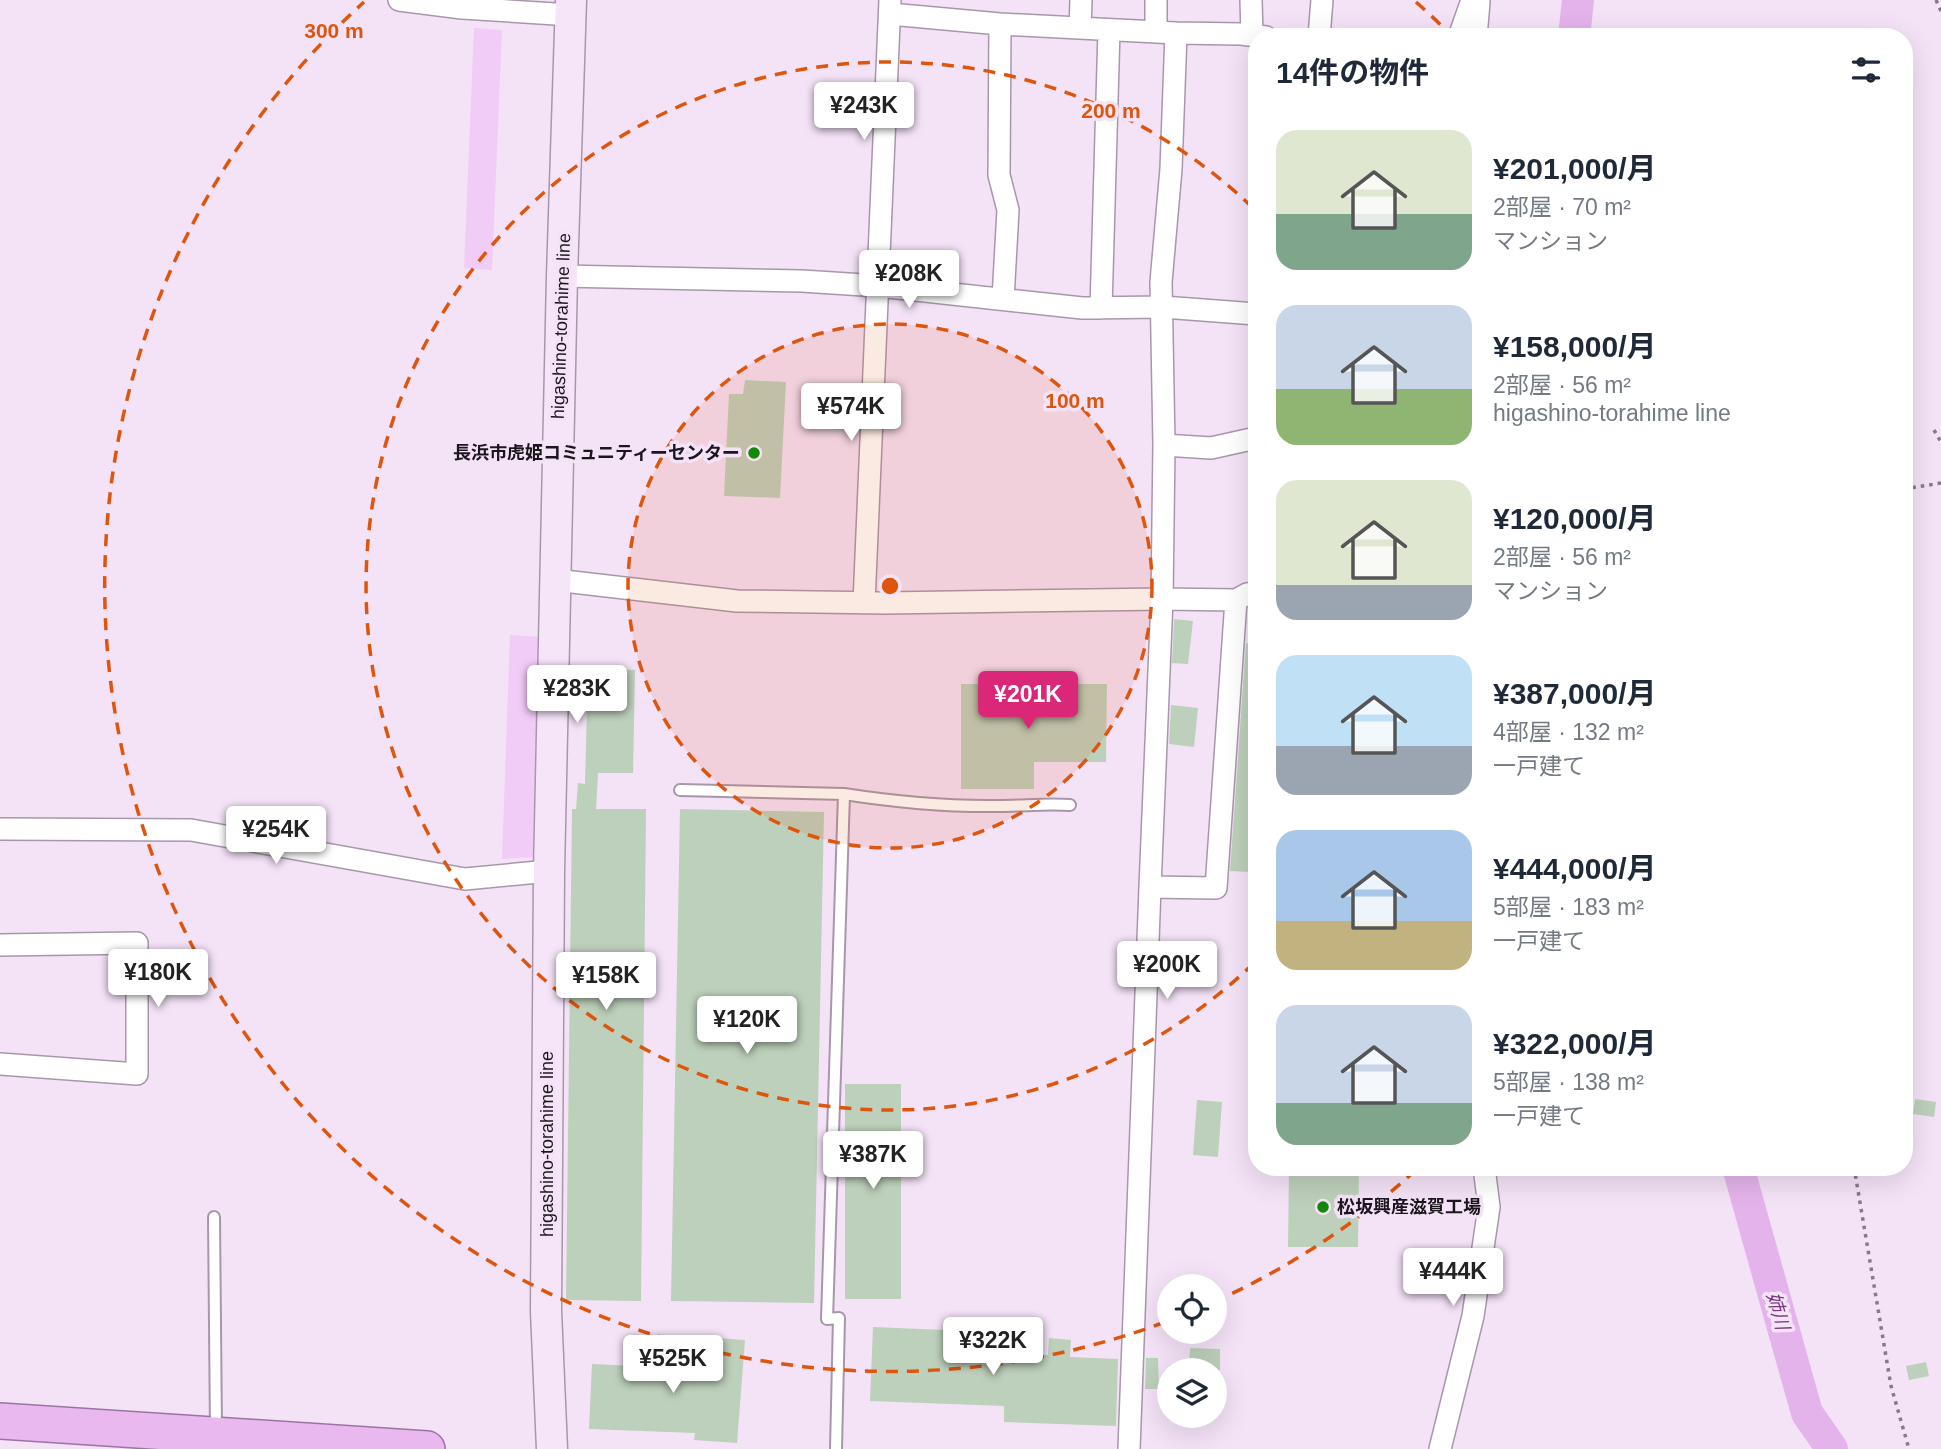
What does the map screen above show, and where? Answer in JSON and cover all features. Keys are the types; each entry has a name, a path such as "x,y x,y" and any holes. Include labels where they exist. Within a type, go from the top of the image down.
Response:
{"highway":[{"path":"0,1421 427,1449"}],"main road":[{"name":"higashino-torahime line","path":"552,1449 546,1311 549,871 562,276 571,7"}],"street":[{"path":"399,0 462,8 571,7"},
{"path":"1080,28 1081,0"},
{"path":"1129,1449 1162,599 1164,445 1161,282 1171,169 1166,33 1156,0"},
{"path":"1251,0 1257,28"},
{"path":"1320,28 1322,0"},
{"path":"1462,28 1472,0"},
{"path":"1477,28 1479,0"},
{"path":"864,603 890,7 1000,24 1248,36"},
{"path":"1000,24 999,175 1008,210 1003,299"},
{"path":"1101,308 1109,30"},
{"path":"562,276 802,281 879,286 1082,308 1163,307 1248,313"},
{"path":"1164,445 1211,447 1248,440"},
{"path":"555,580 737,601 864,603 1236,600 1248,594"},
{"path":"1150,887 1216,888 1236,600"},
{"path":"0,829 191,830 465,878 549,871"},
{"path":"0,945 137,943 137,1073 0,1064"},
{"path":"1440,1449 1473,1316 1489,1207 1484,1176"}],"lane":[{"path":"680,790 844,794 909,804 1070,805"},
{"path":"836,1449 839,1318 827,1319 844,794"},
{"path":"214,1217 216,1434"}],"path":[{"path":"1936,0 1941,11"},
{"path":"1934,430 1941,442"},
{"path":"1913,487 1941,482"},
{"path":"1856,1176 1891,1387 1909,1449"}],"shaded area":[{"path":"474,28 502,30 492,270 464,268"},
{"path":"510,635 538,637 533,857 502,859"}],"building":[{"name":"長浜市虎姫コミュニティーセンター","path":"745,380 786,382 780,498 724,496 729,394 743,394"},
{"path":"1174,619 1193,621 1188,664 1172,663"},
{"path":"1246,643 1248,872 1230,871"},
{"path":"588,668 635,670 633,773 598,773 596,809 646,809 641,1301 566,1300 572,809 576,809 578,783 585,784"},
{"path":"961,684 1107,684 1106,762 1034,762 1034,789 961,789"},
{"path":"1171,705 1198,708 1194,747 1169,744"},
{"path":"680,809 824,812 814,1303 671,1301"},
{"path":"845,1084 901,1084 901,1299 845,1299"},
{"path":"1915,1099 1936,1102 1934,1117 1913,1114"},
{"path":"1197,1100 1222,1102 1218,1157 1193,1155"},
{"name":"松坂興産滋賀工場","path":"1289,1176 1359,1176 1358,1247 1288,1247"},
{"path":"873,1327 994,1332 993,1354 1048,1355 1049,1338 1071,1340 1070,1357 1118,1359 1116,1426 1004,1422 1004,1406 870,1401"},
{"path":"702,1337 745,1340 737,1443 694,1440 695,1433 589,1429 592,1364 700,1369"},
{"path":"1190,1348 1220,1349 1220,1358 1190,1358"},
{"path":"1146,1358 1157,1358 1157,1389 1145,1389"},
{"path":"1926,1362 1929,1376 1909,1380 1906,1366"}],"waterway":[{"name":"姉川","path":"1575,28 1578,0"},
{"name":"姉川","path":"1741,1176 1807,1413 1832,1449"}],"place":[{"name":"長浜市虎姫コミュニティーセンター","path":"754,453"},
{"name":"松坂興産滋賀工場","path":"1323,1207"}]}
